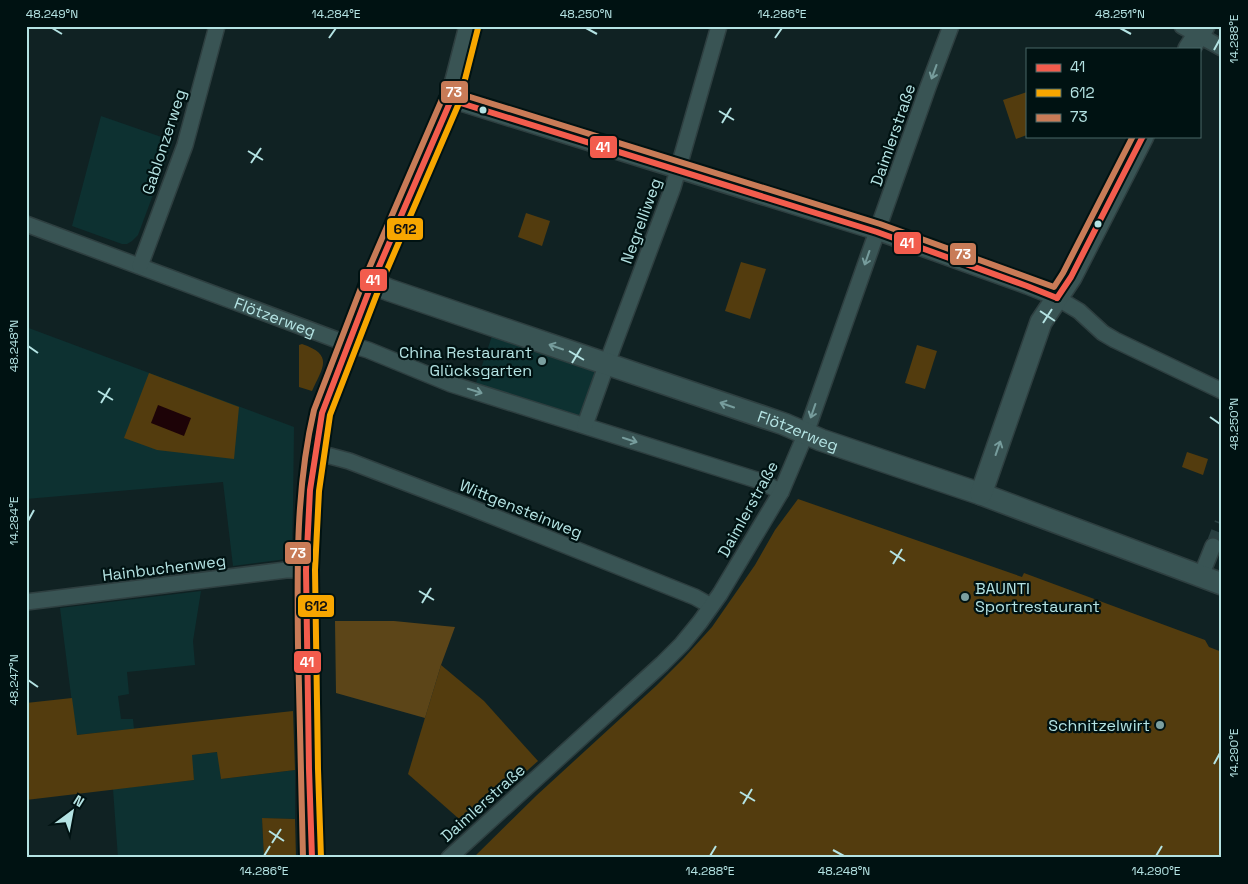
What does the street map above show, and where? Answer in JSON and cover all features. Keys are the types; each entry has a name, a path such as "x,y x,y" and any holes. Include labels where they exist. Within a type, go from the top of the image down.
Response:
{"street":[{"name":"Gablonzerweg","path":"140,266 185,145 217,26"},
{"path":"312,858 306,570 310,490 322,414 372,283 451,100 470,26"},
{"name":"Negrelliweg","path":"585,425 673,187 719,26"},
{"name":"Daimlerstraße","path":"449,858 662,664 682,644 720,594 781,492 806,433 951,26"},
{"path":"1193,34 1222,48"},
{"path":"451,100 877,232 1027,286 1057,298 1079,311 1103,333 1114,340 1222,391"},
{"path":"982,494 1041,322 1071,276 1142,138"},
{"name":"Flötzerweg","path":"26,224 368,350 450,384 760,481 781,492"},
{"name":"Flötzerweg","path":"372,283 784,424 821,440 982,494 1222,584"},
{"name":"Wittgensteinweg","path":"315,452 349,461 472,508 695,597 711,606"},
{"path":"1200,576 1213,546"},
{"name":"Hainbuchenweg","path":"26,602 286,570 306,570"}],"shaded area":[{"path":"1026,92 1026,135 1016,139 1003,100"},
{"path":"101,116 173,141 138,235 127,244 122,244 72,226"},
{"path":"526,213 550,221 542,246 518,237"},
{"path":"741,262 766,269 750,319 725,311"},
{"path":"26,327 294,427 292,550 290,557 287,559 233,566 223,482 26,499"},
{"path":"492,336 597,370 581,415 578,417 475,386"},
{"path":"302,344 312,348 322,357 323,363 320,375 312,391 299,387 299,345"},
{"path":"917,345 937,351 925,389 905,383"},
{"path":"149,373 239,407 234,459 157,450 124,438"},
{"path":"158,405 191,418 184,436 151,423"},
{"path":"1187,452 1208,459 1203,475 1182,467"},
{"path":"798,499 1022,577 1024,573 1205,640 1209,647 1222,652 1222,858 473,858 537,795 657,685 712,627 755,565 775,530"},
{"path":"201,591 193,641 195,665 127,672 129,694 118,696 121,719 133,719 134,729 76,735 60,608"},
{"path":"335,621 394,621 455,627 425,718 336,693"},
{"path":"441,665 484,701 538,761 466,825 408,774"},
{"path":"72,698 77,735 293,711 295,770 221,779 217,752 192,755 194,780 26,800 26,703"},
{"path":"218,752 221,779 295,770 295,819 262,818 264,858 118,858 113,789 194,780 191,755"},
{"path":"262,818 295,819 296,858 264,858"}],"tunnel":[{"path":"1213,546 1222,523"}],"transit line":[{"name":"612","path":"321,858 315,570 319,491 330,415 380,286 459,103 478,28"},
{"name":"73","path":"303,858 298,672 298,556 301,497 308,439 314,410 364,280 445,94 454,92 880,224 1054,287 1132,138"},
{"name":"41","path":"451,100 877,232 1057,298"},
{"name":"41","path":"312,858 306,570 310,490 322,413 372,283 451,100"},
{"name":"41","path":"1057,298 1071,277 1142,138"}],"place":[{"name":"China Restaurant Glücksgarten","path":"542,361"},
{"name":"BAUNTI Sportrestaurant","path":"965,597"},
{"name":"Schnitzelwirt","path":"1160,725"}]}
